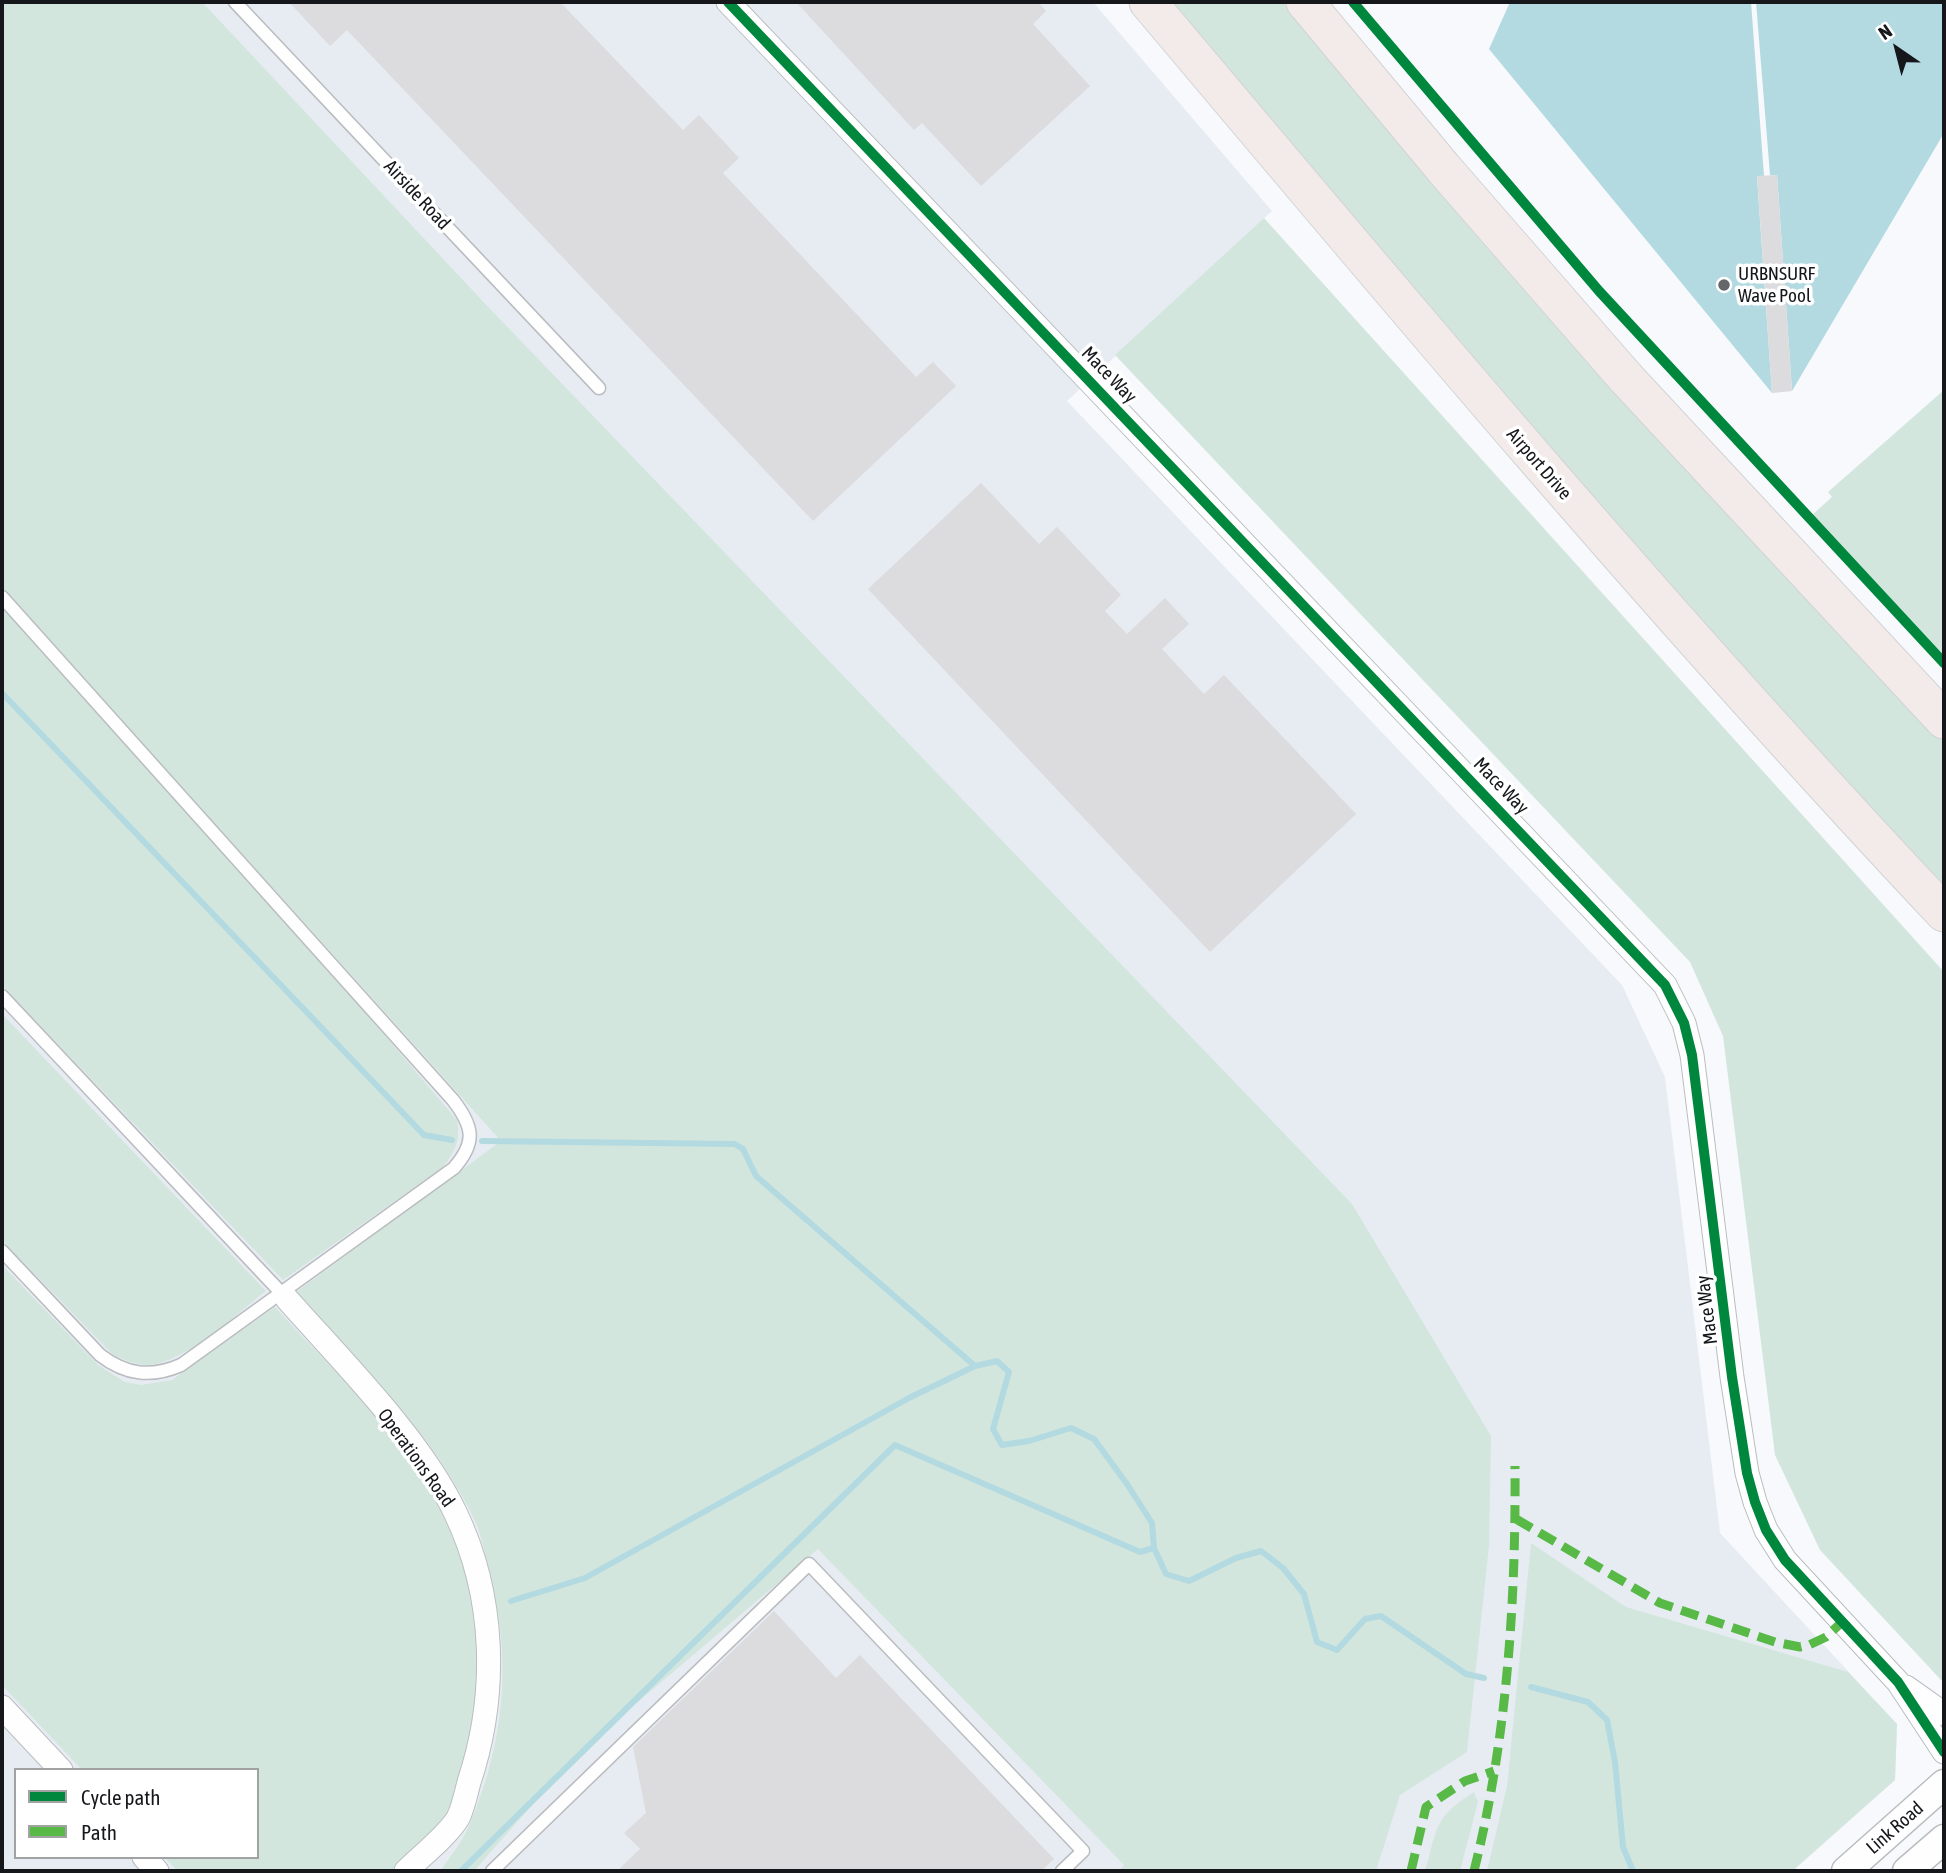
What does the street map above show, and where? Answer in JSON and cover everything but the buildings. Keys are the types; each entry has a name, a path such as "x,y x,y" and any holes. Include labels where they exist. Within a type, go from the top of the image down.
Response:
{"main road":[{"name":"Airport Drive","path":"1148,2 1539,465 1754,707 1944,913"},
{"path":"1305,2 1444,169 1626,378 1944,720"}],"street":[{"name":"Mace Way","path":"728,2 1665,985 1684,1023 1692,1055 1732,1377 1747,1473 1755,1502 1766,1530 1785,1560 1898,1682 1944,1752"},
{"name":"Operations Road","path":"284,1296 421,1457 448,1501 474,1561 487,1622 489,1679 477,1758 457,1819 409,1870"},
{"name":"Mace Way","path":"1898,1682 1944,1714"},
{"path":"2,1707 59,1768"},
{"name":"Link Road","path":"1846,1871 1944,1784"},
{"name":"Link Road","path":"1907,1871 1944,1839"}],"lane":[{"name":"Airside Road","path":"235,2 599,388"},
{"path":"2,597 465,1117 470,1131 465,1155 454,1168 284,1296 181,1365 164,1373 129,1372 100,1355 2,1251"},
{"path":"2,996 284,1296"},
{"path":"492,1871 809,1564 1083,1851 1062,1871"}],"shaded area":[{"path":"2,2 1093,2 1272,211 1067,401 1622,985 1665,1077 1720,1533 1897,1724 1895,1780 1793,1871 2,1871"}],"green space":[{"path":"2,2 202,2 492,311 1352,1204 1491,1436 1489,1546 1467,1752 1400,1795 1376,1871 1119,1871 1124,1865 818,1549 580,1751 474,1871 440,1871 469,1826 481,1794 491,1762 501,1698 501,1633 481,1538 458,1489 417,1429 295,1293 501,1141 2,587"},
{"path":"1172,2 1284,2 1334,63 1887,671 1944,741 1944,890 1881,825 1425,309"},
{"path":"1264,218 1944,972 1944,1681 1820,1550 1775,1455 1723,1036 1690,962 1115,355"},
{"path":"1944,390 1944,656 1811,516 1832,497 1828,492"},
{"path":"2,607 312,950 457,1120 456,1145 443,1167 283,1280 2,985"},
{"path":"2,1014 266,1291 210,1336 178,1356 148,1365 133,1363 112,1354 2,1240"},
{"path":"2,1265 98,1365 125,1382 141,1385 172,1380 275,1307 353,1390 390,1434 423,1480 448,1527 466,1576 476,1627 479,1678 474,1729 461,1778 440,1826 411,1871 178,1871 166,1859 259,1859 259,1768 80,1768 2,1685"},
{"path":"1531,1543 1626,1607 1848,1672 1897,1724 1895,1780 1792,1871 1487,1871 1507,1786"},
{"path":"1474,1792 1478,1802 1460,1871 1425,1871 1439,1825 1451,1809"}],"water":[{"name":"URBNSURF Wave Pool","path":"1510,2 1751,2 1764,176 1757,177 1772,393 1489,49"},
{"name":"URBNSURF Wave Pool","path":"1756,2 1944,2 1944,133 1792,391 1777,175 1770,175"}],"waterway":[{"path":"2,693 424,1135 452,1140"},
{"path":"482,1141 735,1144 743,1149 756,1176 975,1366 997,1361 1009,1372 993,1429 1002,1445 1029,1441 1071,1428 1094,1439 1152,1523 1154,1548 1166,1574 1189,1581 1236,1558 1261,1551 1283,1568 1304,1594 1317,1642 1337,1650 1365,1619 1381,1616 1466,1674 1484,1678"},
{"path":"511,1601 585,1578 909,1398 975,1366"},
{"path":"461,1871 895,1445 1140,1552 1154,1548"},
{"path":"1531,1687 1588,1702 1607,1720 1615,1762 1623,1847 1633,1871"}],"marked path":[{"path":"1474,1871 1502,1721 1514,1568 1515,1466"},
{"path":"1516,1519 1660,1603 1775,1642 1800,1647 1809,1645 1826,1637 1842,1622"},
{"path":"1411,1871 1426,1807 1465,1781 1494,1771"}],"cycle path":[{"path":"728,2 1665,985 1684,1023 1692,1055 1732,1377 1747,1473 1755,1502 1766,1530 1785,1560 1898,1682 1944,1752"},
{"path":"1353,2 1599,291 1944,663"}],"place":[{"name":"URBNSURF Wave Pool","path":"1724,285"}]}
